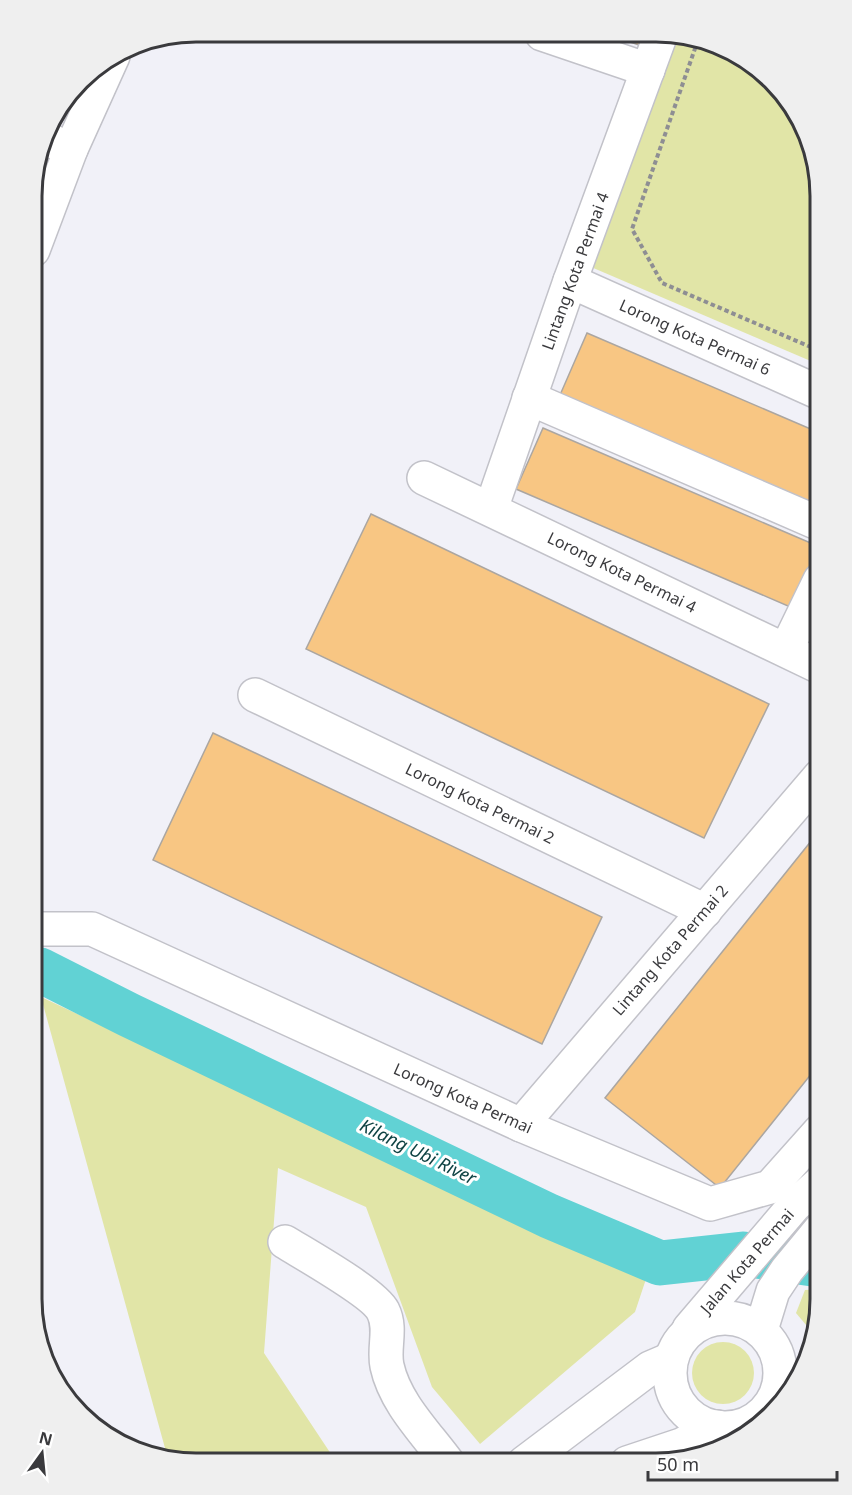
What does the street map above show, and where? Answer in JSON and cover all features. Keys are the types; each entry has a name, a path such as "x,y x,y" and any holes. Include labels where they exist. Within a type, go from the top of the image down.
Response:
{"street":[{"path":"566,42 648,70"},
{"name":"Lintang Kota Permai 4","path":"491,509 570,281 658,42"},
{"path":"42,211 58,143 101,75"},
{"name":"Lorong Kota Permai 6","path":"570,281 810,389"},
{"path":"530,398 810,520"},
{"name":"Lorong Kota Permai 4","path":"424,478 810,662"},
{"path":"786,650 810,601"},
{"name":"Lorong Kota Permai 2","path":"255,695 705,911"},
{"name":"Lintang Kota Permai 2","path":"521,1125 810,788"},
{"name":"Lorong Kota Permai","path":"42,929 92,929 521,1125 710,1204 770,1187 810,1142"},
{"name":"Jalan Kota Permai","path":"674,1351 794,1206 810,1192"},
{"path":"285,1242 362,1290 383,1310 387,1328 386,1365 398,1397 440,1453"},
{"path":"771,1402 777,1391 781,1374 773,1291 810,1242"},
{"path":"537,1453 674,1351 707,1320 737,1318 747,1322 779,1351"},
{"path":"674,1351 670,1377 679,1402 691,1415 700,1422 717,1427 746,1424"},
{"path":"657,1453 681,1445 717,1427"}],"path":[{"path":"695,47 632,229 662,283 810,347"}],"green space":[{"path":"674,43 706,50 742,68 758,80 784,110 794,128 802,146 809,176 810,361 591,267"},
{"path":"42,997 646,1279 635,1312 480,1444 432,1387 366,1207 278,1168 264,1353 330,1453 196,1453 165,1450"},
{"path":"805,1290 810,1290 807,1327 796,1313"},
{"path":"723,1342 735,1344 745,1351 752,1361 754,1373 752,1385 745,1395 735,1402 723,1404 711,1402 701,1395 694,1385 692,1373 694,1361 701,1351 711,1344"}],"building":[{"path":"587,333 810,429 810,502 560,395"},
{"path":"543,428 810,543 810,574 795,609 516,489"},
{"path":"371,514 769,704 704,838 306,649"},
{"path":"213,733 602,917 542,1044 153,860"},
{"path":"810,842 810,1076 720,1188 605,1098"}],"waterway":[{"name":"Kilang Ubi River","path":"42,971 549,1216 660,1263 743,1254 810,1264"}]}
